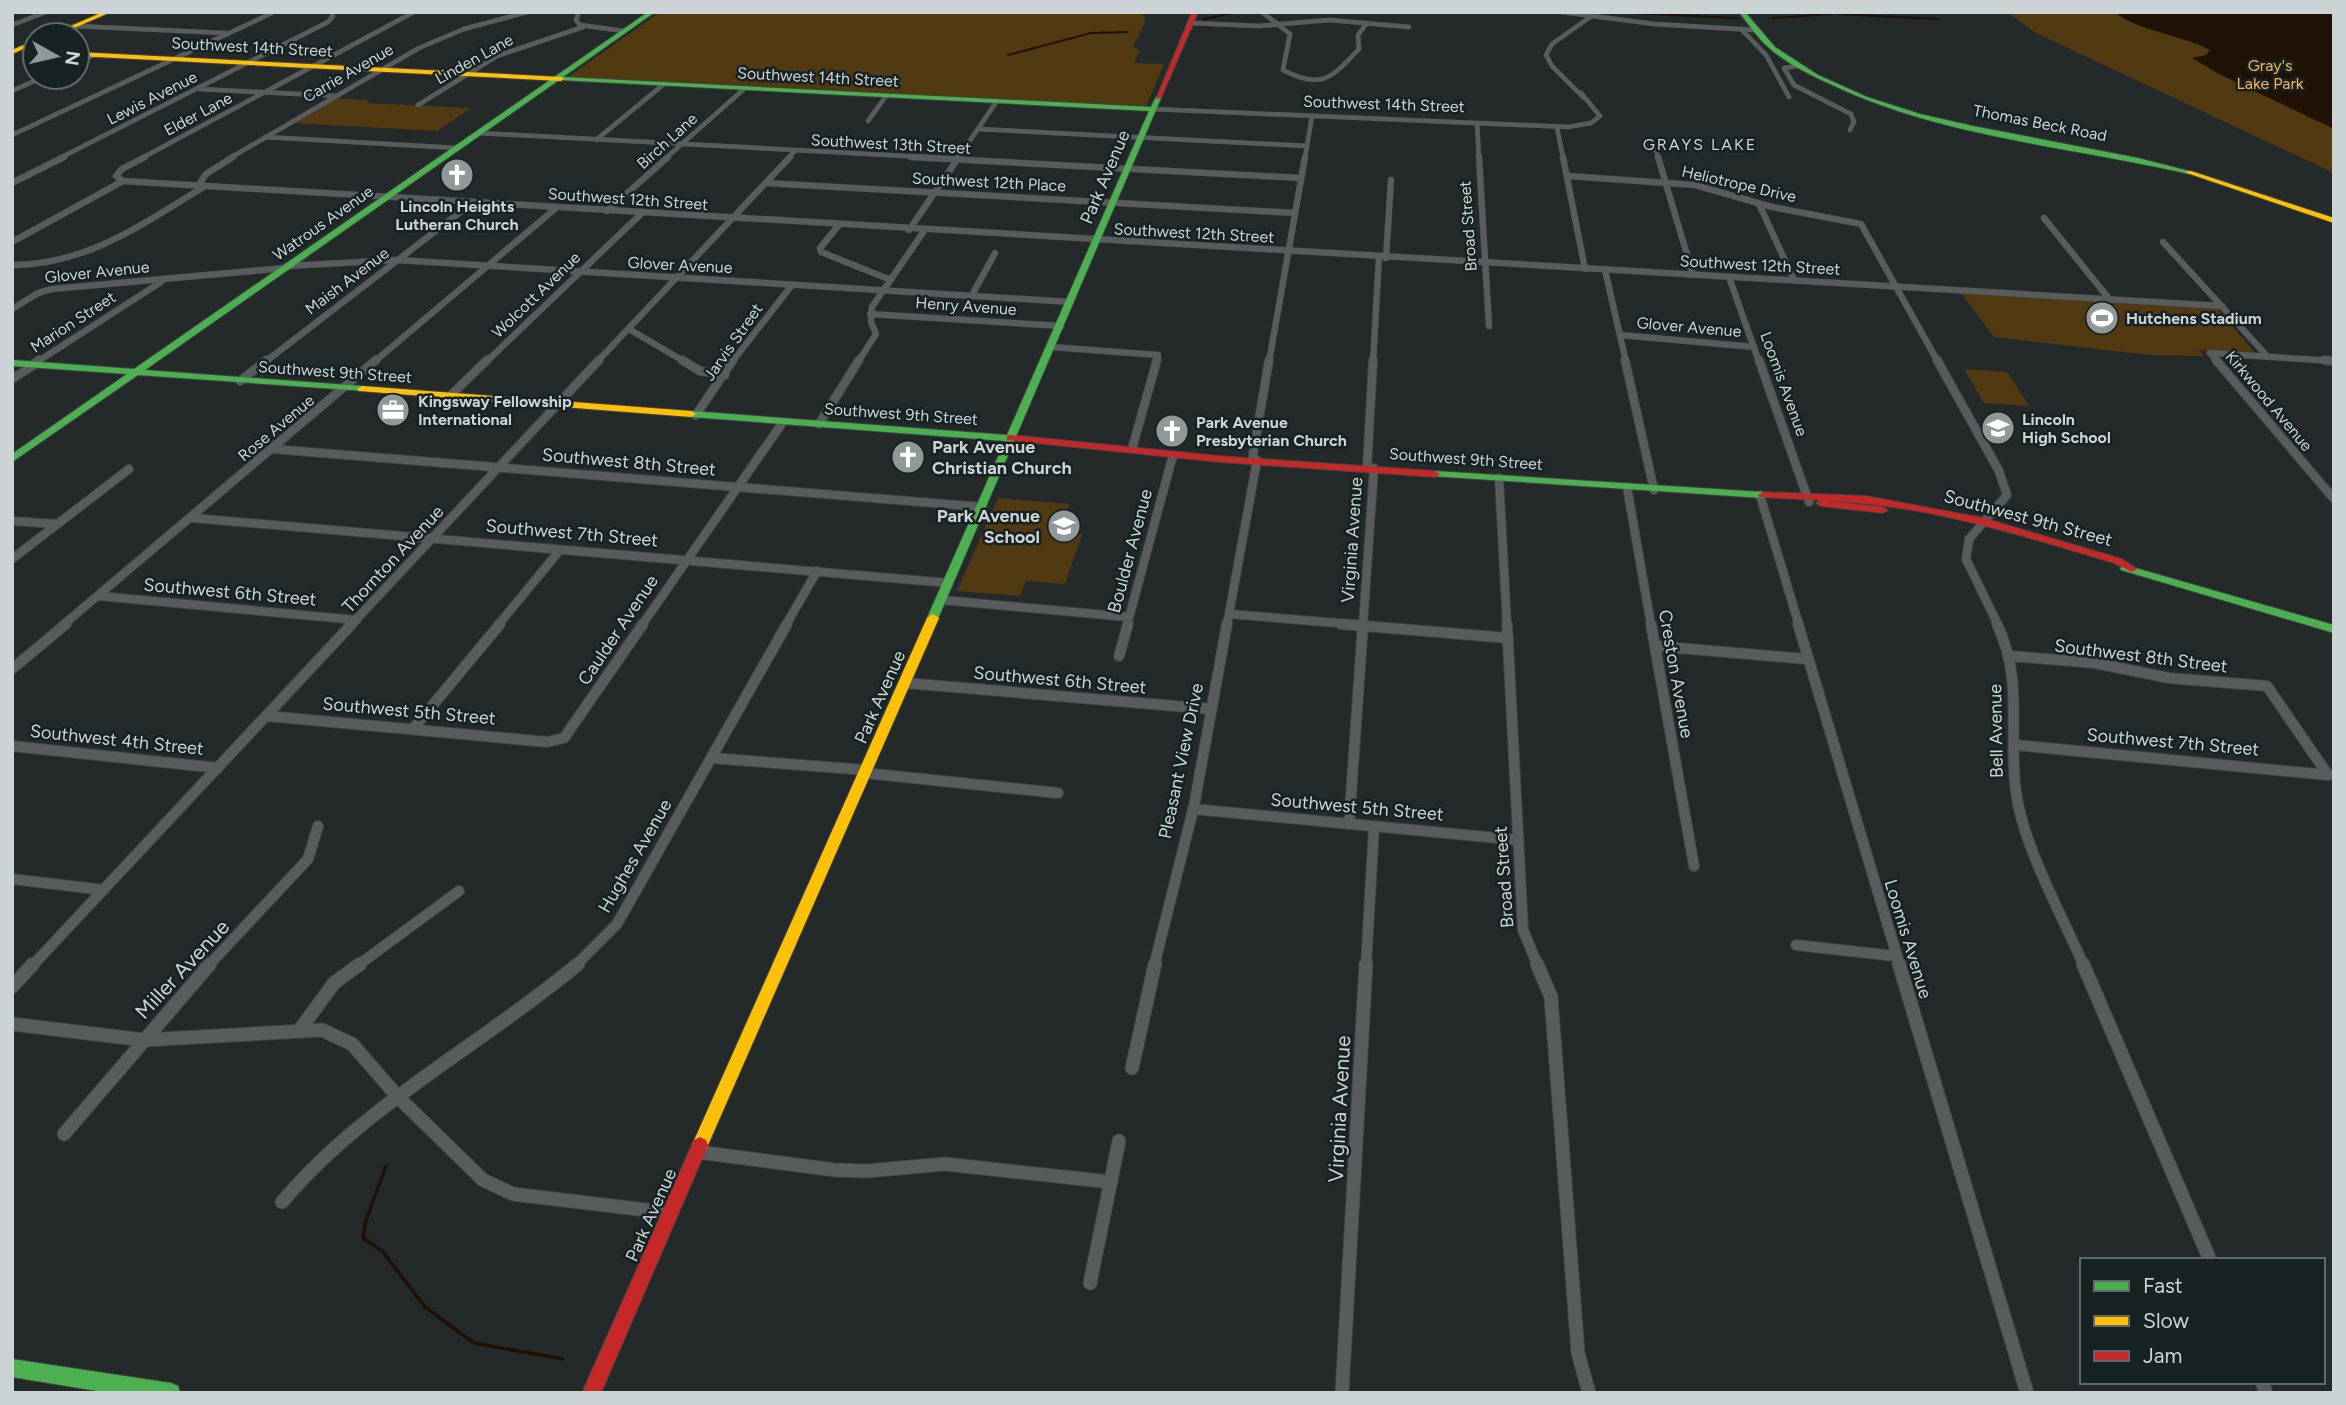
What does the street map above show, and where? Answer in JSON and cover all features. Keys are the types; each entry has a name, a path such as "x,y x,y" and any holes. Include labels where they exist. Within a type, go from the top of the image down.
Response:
{"street":[{"path":"12,25 46,12"},
{"path":"86,21 107,12"},
{"path":"12,135 274,12"},
{"name":"Lewis Avenue","path":"12,183 328,22 333,16 331,12"},
{"name":"Elder Lane","path":"12,242 123,181 116,176 122,169 414,12"},
{"name":"Carrie Avenue","path":"12,265 61,264 92,252 200,187 206,174 264,137 383,69 448,35 527,12"},
{"path":"579,12 576,20 583,27 624,32"},
{"name":"Watrous Avenue","path":"12,460 652,12"},
{"path":"1262,12 1290,34 1281,67 1290,74 1318,78 1337,74 1359,49 1358,35 1367,23"},
{"path":"1562,12 1747,29"},
{"path":"1591,16 1596,12"},
{"path":"1742,12 1747,29 1766,55 1789,97"},
{"name":"Southwest 14th Street","path":"91,55 997,102 1577,127 1596,120 1600,113 1552,66 1546,55 1552,44 1591,16"},
{"path":"1193,18 1278,24 1317,19 1409,27"},
{"name":"Park Avenue","path":"591,1393 1013,438 1193,18"},
{"path":"91,27 229,33"},
{"name":"Linden Lane","path":"418,105 508,51 583,27"},
{"name":"Thomas Beck Road","path":"1747,29 1797,66 1859,94 1903,108 2157,163 2231,184 2334,221"},
{"path":"1797,66 1784,68 1794,85 1852,114 1854,122 1850,130"},
{"path":"596,140 664,85"},
{"path":"198,89 336,96"},
{"name":"Birch Lane","path":"607,211 744,89"},
{"path":"868,121 886,96"},
{"path":"909,230 997,102"},
{"name":"Pleasant View Drive","path":"1132,1068 1167,909 1193,809 1229,614 1312,116"},
{"name":"Broad Street","path":"1477,124 1489,326"},
{"path":"1558,127 1585,269"},
{"path":"978,130 1307,146"},
{"name":"Southwest 13th Street","path":"479,133 1301,178"},
{"path":"264,137 457,148"},
{"name":"Thornton Avenue","path":"12,987 795,151"},
{"path":"1657,151 1663,181 1693,275"},
{"name":"Heliotrope Drive","path":"1568,176 1702,186 1759,204 1852,220 1861,225"},
{"name":"Virginia Avenue","path":"1349,824 1363,625 1382,258 1391,180"},
{"name":"Southwest 12th Street","path":"123,181 1097,242 2222,306"},
{"name":"Southwest 12th Place","path":"765,183 1295,213"},
{"name":"Maish Avenue","path":"240,381 472,203"},
{"path":"1759,204 1794,281"},
{"name":"Rose Avenue","path":"12,670 556,208"},
{"name":"Wolcott Avenue","path":"449,397 642,214"},
{"path":"2044,218 2110,300"},
{"name":"Bell Avenue","path":"1861,225 1999,471 2007,495 1980,524 1967,544 1966,559 2010,656 2017,791 2022,824 2209,1258"},
{"path":"838,226 820,248 821,253 891,280"},
{"path":"819,424 876,334 870,314 924,231"},
{"path":"2163,242 2268,357 2330,361 2334,368"},
{"path":"972,295 995,253"},
{"name":"Glover Avenue","path":"12,309 38,293 286,267 397,260 1071,302"},
{"path":"1605,270 1654,490"},
{"name":"Loomis Avenue","path":"1729,277 1809,498"},
{"name":"Marion Street","path":"12,379 164,279"},
{"name":"Jarvis Street","path":"696,415 792,285"},
{"name":"Henry Avenue","path":"870,314 1060,326"},
{"path":"629,329 700,372 724,375"},
{"name":"Glover Avenue","path":"1620,335 1754,347"},
{"path":"1051,347 1159,356 1132,449"},
{"name":"Kirkwood Avenue","path":"2268,357 2210,354 2334,499"},
{"name":"Southwest 9th Street","path":"12,363 1013,438 1172,455 1654,490 1903,504 2118,561 2132,569 2334,629"},
{"name":"Caulder Avenue","path":"547,742 558,741 568,734 783,422"},
{"name":"Southwest 8th Street","path":"273,449 982,507"},
{"name":"Boulder Avenue","path":"1119,656 1172,455"},
{"path":"12,559 129,469"},
{"name":"Broad Street","path":"1499,478 1523,930 1550,997 1578,1353 1589,1393"},
{"name":"Creston Avenue","path":"1627,487 1694,866"},
{"name":"Loomis Avenue","path":"1760,495 1808,649 1806,659 2027,1393"},
{"name":"Southwest 7th Street","path":"192,517 949,583"},
{"path":"12,520 57,524"},
{"path":"413,729 560,550"},
{"name":"Hughes Avenue","path":"282,1202 315,1162 398,1097 571,971 605,939 617,924 817,571"},
{"name":"Southwest 6th Street","path":"99,596 357,620"},
{"path":"942,600 1128,617"},
{"path":"1229,614 1508,638"},
{"path":"1655,646 1806,659"},
{"name":"Southwest 8th Street","path":"2010,656 2095,663 2169,678 2267,687 2328,775"},
{"name":"Southwest 6th Street","path":"905,683 1211,709"},
{"name":"Southwest 5th Street","path":"267,716 547,742"},
{"name":"Southwest 7th Street","path":"2015,745 2328,775"},
{"name":"Southwest 4th Street","path":"12,746 218,768"},
{"path":"711,758 866,771 1058,793"},
{"name":"Southwest 5th Street","path":"1193,809 1518,840"},
{"name":"Miller Avenue","path":"64,1134 192,982 257,917 309,859 318,826"},
{"name":"Virginia Avenue","path":"1342,1393 1374,827"},
{"path":"12,879 104,890"},
{"path":"299,1031 334,983 459,891"},
{"path":"1796,945 1895,956"},
{"path":"12,1024 144,1040 322,1030 342,1037 398,1097 484,1181 497,1189 513,1194 671,1213"},
{"path":"1090,1283 1119,1141"},
{"path":"698,1152 835,1170 866,1171 895,1166 945,1164 1111,1182"},
{"path":"12,1368 171,1393"}],"green space":[{"path":"660,12 1142,12 1146,21 1133,46 1140,51 1134,63 1164,64 1146,107 568,77"},
{"name":"Gray's Lake Park","path":"2006,12 2334,12 2334,173 2036,33"},
{"path":"332,98 369,100 366,103 471,108 437,131 289,123"},
{"name":"Hutchens Stadium","path":"1961,293 2217,308 2255,353 2199,350 2203,356 2149,355 1994,337"},
{"path":"1964,369 2007,372 2029,406 1984,403"},
{"path":"998,498 1070,504 1059,530 1081,533 1081,538 1065,584 1026,581 1020,596 957,591"}],"shaded area":[{"path":"2114,12 2334,12 2334,129 2219,74 2192,58 2206,55 2210,50 2148,29"}],"waterway":[{"path":"1204,19 1237,12"},
{"path":"1610,12 1736,18"},
{"path":"1773,18 1832,14"},
{"path":"1838,14 1938,19"},
{"path":"1008,55 1091,33 1128,32"},
{"path":"386,1166 366,1220 363,1238 383,1252 425,1307 474,1343 563,1359"}],"traffic: fast":[{"path":"12,459 652,12"},
{"path":"1742,12 1773,48 1816,76 1865,98 1918,115 1973,128 2189,172"},
{"path":"561,79 1153,109"},
{"path":"933,618 1158,98"},
{"path":"12,363 362,389"},
{"path":"691,414 1010,438"},
{"path":"1435,474 1763,495"},
{"path":"2125,568 2334,629"},
{"path":"12,1368 171,1393"}],"traffic: slow":[{"path":"86,21 108,12"},
{"path":"12,52 21,48"},
{"path":"91,55 561,79"},
{"path":"2189,172 2334,221"},
{"path":"362,389 691,414"},
{"path":"700,1145 933,618"}],"traffic: jam":[{"path":"1158,98 1195,12"},
{"path":"1010,438 1219,459 1435,474"},
{"path":"1763,495 1866,499 1983,521 2118,561 2132,569"},
{"path":"1821,503 1883,510"},
{"path":"591,1393 700,1145"}],"place":[{"name":"Lincoln Heights Lutheran Church","path":"457,175"},
{"name":"Hutchens Stadium","path":"2102,318"},
{"name":"Kingsway Fellowship International","path":"393,410"},
{"name":"Lincoln High School","path":"1998,428"},
{"name":"Park Avenue Presbyterian Church","path":"1172,431"},
{"name":"Park Avenue Christian Church","path":"908,457"},
{"name":"Park Avenue School","path":"1064,526"}],"district":[{"name":"GRAYS LAKE","path":"1700,144"}]}
